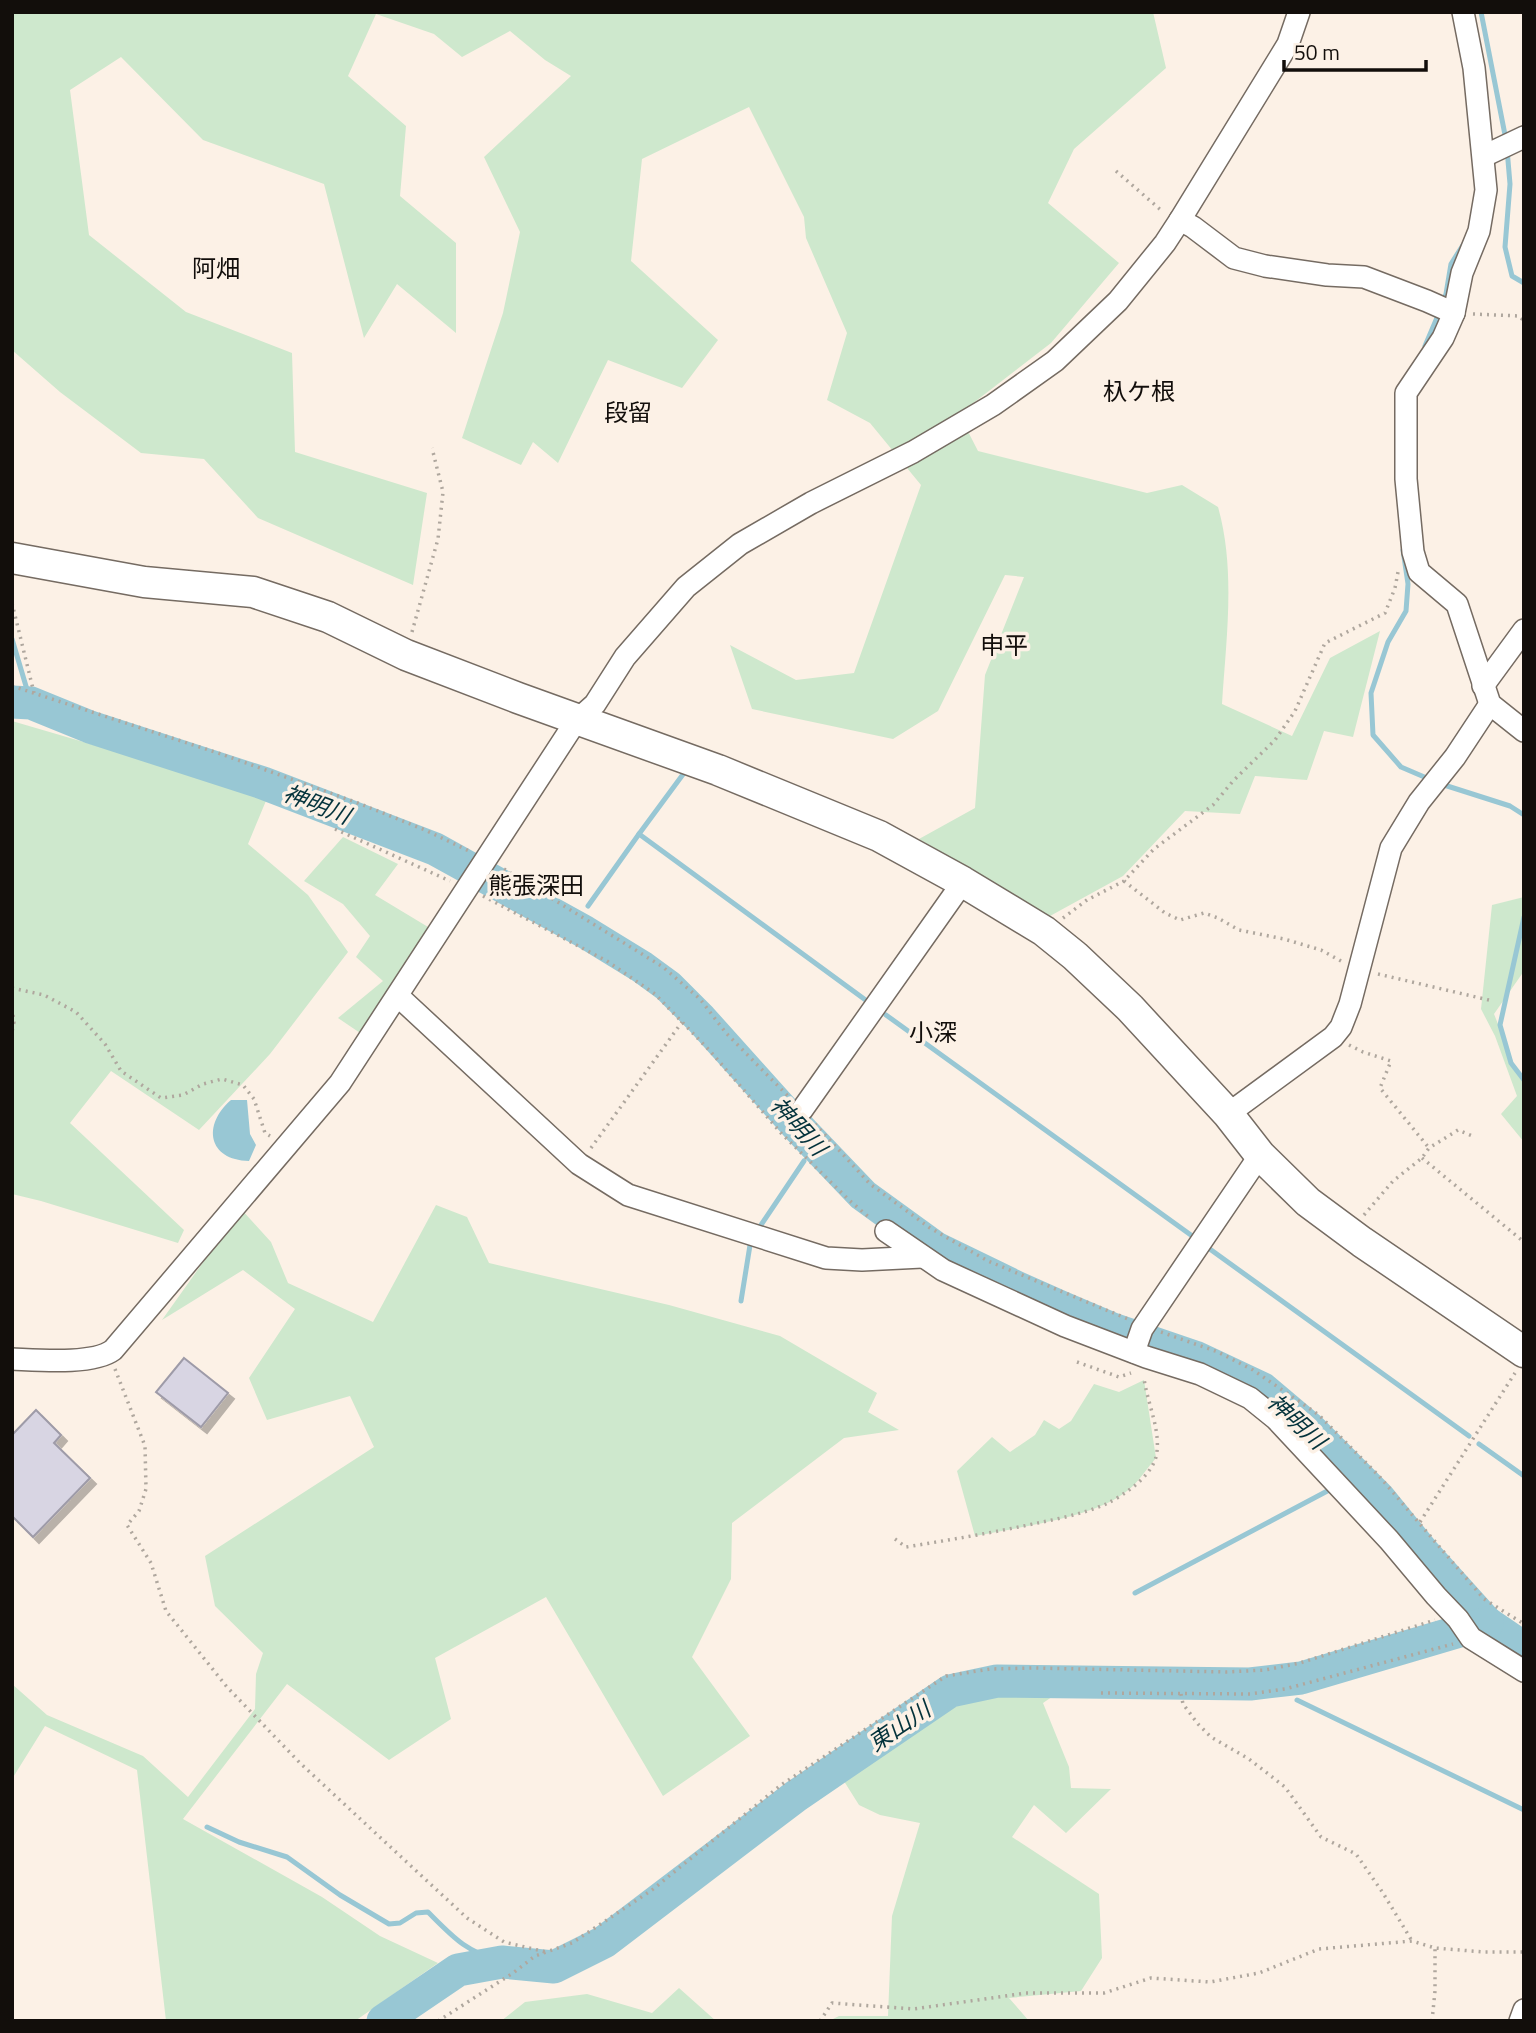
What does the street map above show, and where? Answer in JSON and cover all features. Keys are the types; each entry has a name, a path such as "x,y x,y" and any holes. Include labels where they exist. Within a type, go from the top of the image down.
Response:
{"street":[{"path":"12,1359 65,1361 107,1354 113,1350 340,1083 576,721 595,704 625,657 686,587 740,544 811,503 913,452 993,405 1055,361 1118,300 1165,243 1180,220 1288,44 1299,12"},
{"path":"1463,12 1474,68 1486,190 1479,231 1462,273 1454,313 1443,338 1406,393 1406,479 1413,552 1419,572 1457,604 1486,695 1524,731"},
{"path":"1484,156 1524,137"},
{"path":"1180,220 1234,258 1265,267 1364,277 1454,313"},
{"path":"12,558 144,582 253,592 328,617 407,655 576,721 718,770 879,836 1044,931 1130,1008 1228,1114 1260,1155 1308,1202 1520,1362"},
{"path":"1228,1114 1333,1037 1341,1027 1350,1004 1391,848 1419,802 1455,757 1486,695 1524,630"},
{"path":"802,1110 963,882"},
{"path":"398,996 579,1164 628,1195 826,1258 862,1260 922,1257"},
{"path":"1140,1343 1260,1155"},
{"path":"886,1231 943,1270 1065,1326 1140,1343 1250,1398 1276,1419 1389,1540 1472,1639 1524,1671"},
{"path":"1520,2021 1524,2010"}],"path":[{"path":"1116,172 1167,215 1180,220"},
{"path":"1454,313 1518,316 1524,321"},
{"path":"407,655 438,539 443,492 432,448"},
{"path":"1044,931 1087,900 1124,881 1154,849 1213,805 1275,740 1295,710 1325,643 1385,613 1395,588 1398,566 1413,552"},
{"path":"12,603 35,693"},
{"path":"12,686 221,754 425,830 485,862 663,967 700,999 726,1033 870,1184 930,1228 1140,1343 1218,1352 1287,1392 1319,1415 1379,1476 1484,1598 1524,1624"},
{"path":"335,829 467,888 607,961 655,994 710,1051 781,1133 849,1200 886,1231"},
{"path":"1124,881 1165,913 1180,920 1204,913 1239,930 1321,950 1359,969 1493,1001"},
{"path":"12,988 44,995 76,1012 105,1044 121,1071 161,1098 183,1095 203,1084 222,1079 243,1085 254,1099 265,1133 286,1146"},
{"path":"12,1008 12,1032"},
{"path":"579,1164 682,1022"},
{"path":"1333,1037 1363,1052 1391,1061 1380,1088 1429,1148"},
{"path":"1351,1233 1393,1181 1422,1158 1429,1148 1458,1130 1475,1137"},
{"path":"1422,1158 1524,1242"},
{"path":"1077,1362 1119,1377 1137,1371 1140,1343"},
{"path":"894,1539 906,1548 975,1536 1070,1516 1105,1504 1128,1491 1145,1475 1156,1458 1156,1434 1144,1380 1140,1343"},
{"path":"113,1350 116,1372 145,1446 146,1489 139,1511 127,1525 151,1563 166,1611 227,1687 300,1763 467,1918 504,1942 547,1952"},
{"path":"1420,1522 1520,1362"},
{"path":"438,2021 535,1956 572,1943 652,1890 781,1785 946,1676 990,1669 1033,1668 1227,1672 1265,1670 1300,1663 1455,1616"},
{"path":"1101,1693 1250,1693 1285,1689 1472,1639"},
{"path":"1181,1694 1183,1704 1211,1737 1249,1759 1285,1787 1321,1837 1356,1854 1412,1941"},
{"path":"820,2021 832,2003 914,2009 1026,1993 1104,1993 1151,1978 1210,1982 1259,1973 1319,1949 1412,1941 1435,1948 1524,1952"},
{"path":"1432,2021 1436,1991 1435,1948"}],"green space":[{"path":"12,12 1153,12 1166,68 1074,149 1048,203 1119,263 1051,343 959,414 978,451 1147,493 1182,485 1218,507 1224,531 1228,580 1222,704 1292,736 1330,658 1380,631 1353,737 1324,731 1307,780 1255,776 1240,814 1185,811 1123,876 1050,916 919,839 975,808 985,675 1024,577 1005,575 938,711 893,739 752,709 730,645 796,680 854,673 921,485 870,423 827,400 847,333 806,238 804,217 749,107 642,159 631,261 718,340 682,388 608,360 558,463 533,442 521,465 462,438 503,313 520,232 484,157 571,76 545,60 510,31 462,57 434,34 376,14 348,76 406,126 400,196 456,243 456,333 397,284 364,338 324,184 203,140 121,57 70,90 89,235 186,312 292,353 295,452 427,493 413,585 258,518 204,459 141,453 60,392 12,350"},
{"path":"12,721 268,796 248,844 308,895 348,952 270,1054 199,1130 111,1071 70,1123 184,1230 178,1243 12,1194"},
{"path":"343,837 398,864 375,895 438,933 369,1039 338,1018 383,981 356,957 370,936 343,904 304,881"},
{"path":"1524,897 1524,971 1494,1014 1519,1077 1524,1083 1524,1142 1501,1114 1517,1096 1495,1036 1481,1009 1492,905"},
{"path":"436,1205 467,1217 489,1263 669,1305 780,1336 877,1393 868,1412 899,1430 844,1438 732,1523 731,1579 692,1657 750,1736 663,1796 546,1597 435,1658 451,1719 389,1760 287,1684 183,1819 322,1897 380,1936 438,1963 355,2021 166,2021 137,1770 45,1726 12,1779 12,1684 47,1715 143,1756 188,1797 255,1709 256,1674 263,1653 215,1606 205,1556 374,1447 350,1396 267,1420 249,1378 295,1309 243,1270 162,1320 241,1209 271,1242 288,1283 373,1322"},
{"path":"1144,1380 1156,1458 1131,1488 1113,1500 1076,1515 975,1536 957,1471 992,1437 1010,1452 1035,1435 1044,1420 1059,1429 1071,1421 1094,1384 1119,1392"},
{"path":"995,1686 1062,1690 1043,1703 1069,1767 1071,1788 1111,1789 1066,1833 1034,1805 1012,1837 1099,1894 1102,1958 1081,1991 1009,1998 1029,2021 829,2021 839,2016 888,2016 892,1916 920,1823 880,1815 859,1805 842,1778 845,1765 956,1695"},
{"path":"679,1988 716,2021 501,2021 525,2002 587,1994 652,2013"}],"water":[{"path":"231,1100 247,1100 250,1134 256,1145 249,1161 225,1155 214,1140 216,1120"}],"building":[{"path":"184,1358 228,1393 201,1427 156,1392"},
{"path":"36,1410 61,1435 54,1443 90,1478 33,1537 12,1516 12,1435"}],"waterway":[{"path":"1481,12 1506,140"},
{"path":"1507,149 1510,184 1505,247 1512,276 1524,283"},
{"path":"1442,304 1451,264 1463,245"},
{"path":"1425,346 1439,313"},
{"path":"1403,550 1408,584 1406,611 1388,642 1371,693 1373,735 1401,767 1429,779"},
{"path":"12,639 31,703"},
{"name":"神明川","path":"12,702 31,703 90,727 263,783 435,849 585,932 642,967 668,986 701,1019 863,1195 936,1248 1061,1307 1110,1328 1195,1357 1263,1389 1308,1427 1379,1498 1487,1623 1524,1648"},
{"path":"684,773 639,834 871,1004"},
{"path":"1441,784 1510,806 1524,815"},
{"path":"588,906 639,834"},
{"path":"1524,917 1500,1025 1511,1063 1524,1080"},
{"path":"886,1015 1195,1238"},
{"path":"757,1231 804,1161"},
{"path":"741,1301 751,1239"},
{"path":"1207,1247 1469,1436"},
{"path":"1479,1444 1524,1476"},
{"path":"1135,1593 1333,1488"},
{"name":"東山川","path":"383,2021 458,1970 502,1962 554,1967 604,1942 796,1796 950,1691 997,1681 1250,1684 1301,1678 1487,1623"},
{"path":"1297,1700 1524,1810"},
{"path":"207,1827 239,1842 287,1857 340,1895 389,1924 400,1923 416,1913 428,1912 461,1943 502,1962"}],"district":[{"name":"阿畑","path":"216,268"},
{"name":"杁ケ根","path":"1139,391"},
{"name":"段留","path":"628,412"},
{"name":"申平","path":"1004,645"},
{"name":"熊張深田","path":"536,885"},
{"name":"小深","path":"933,1032"}]}
